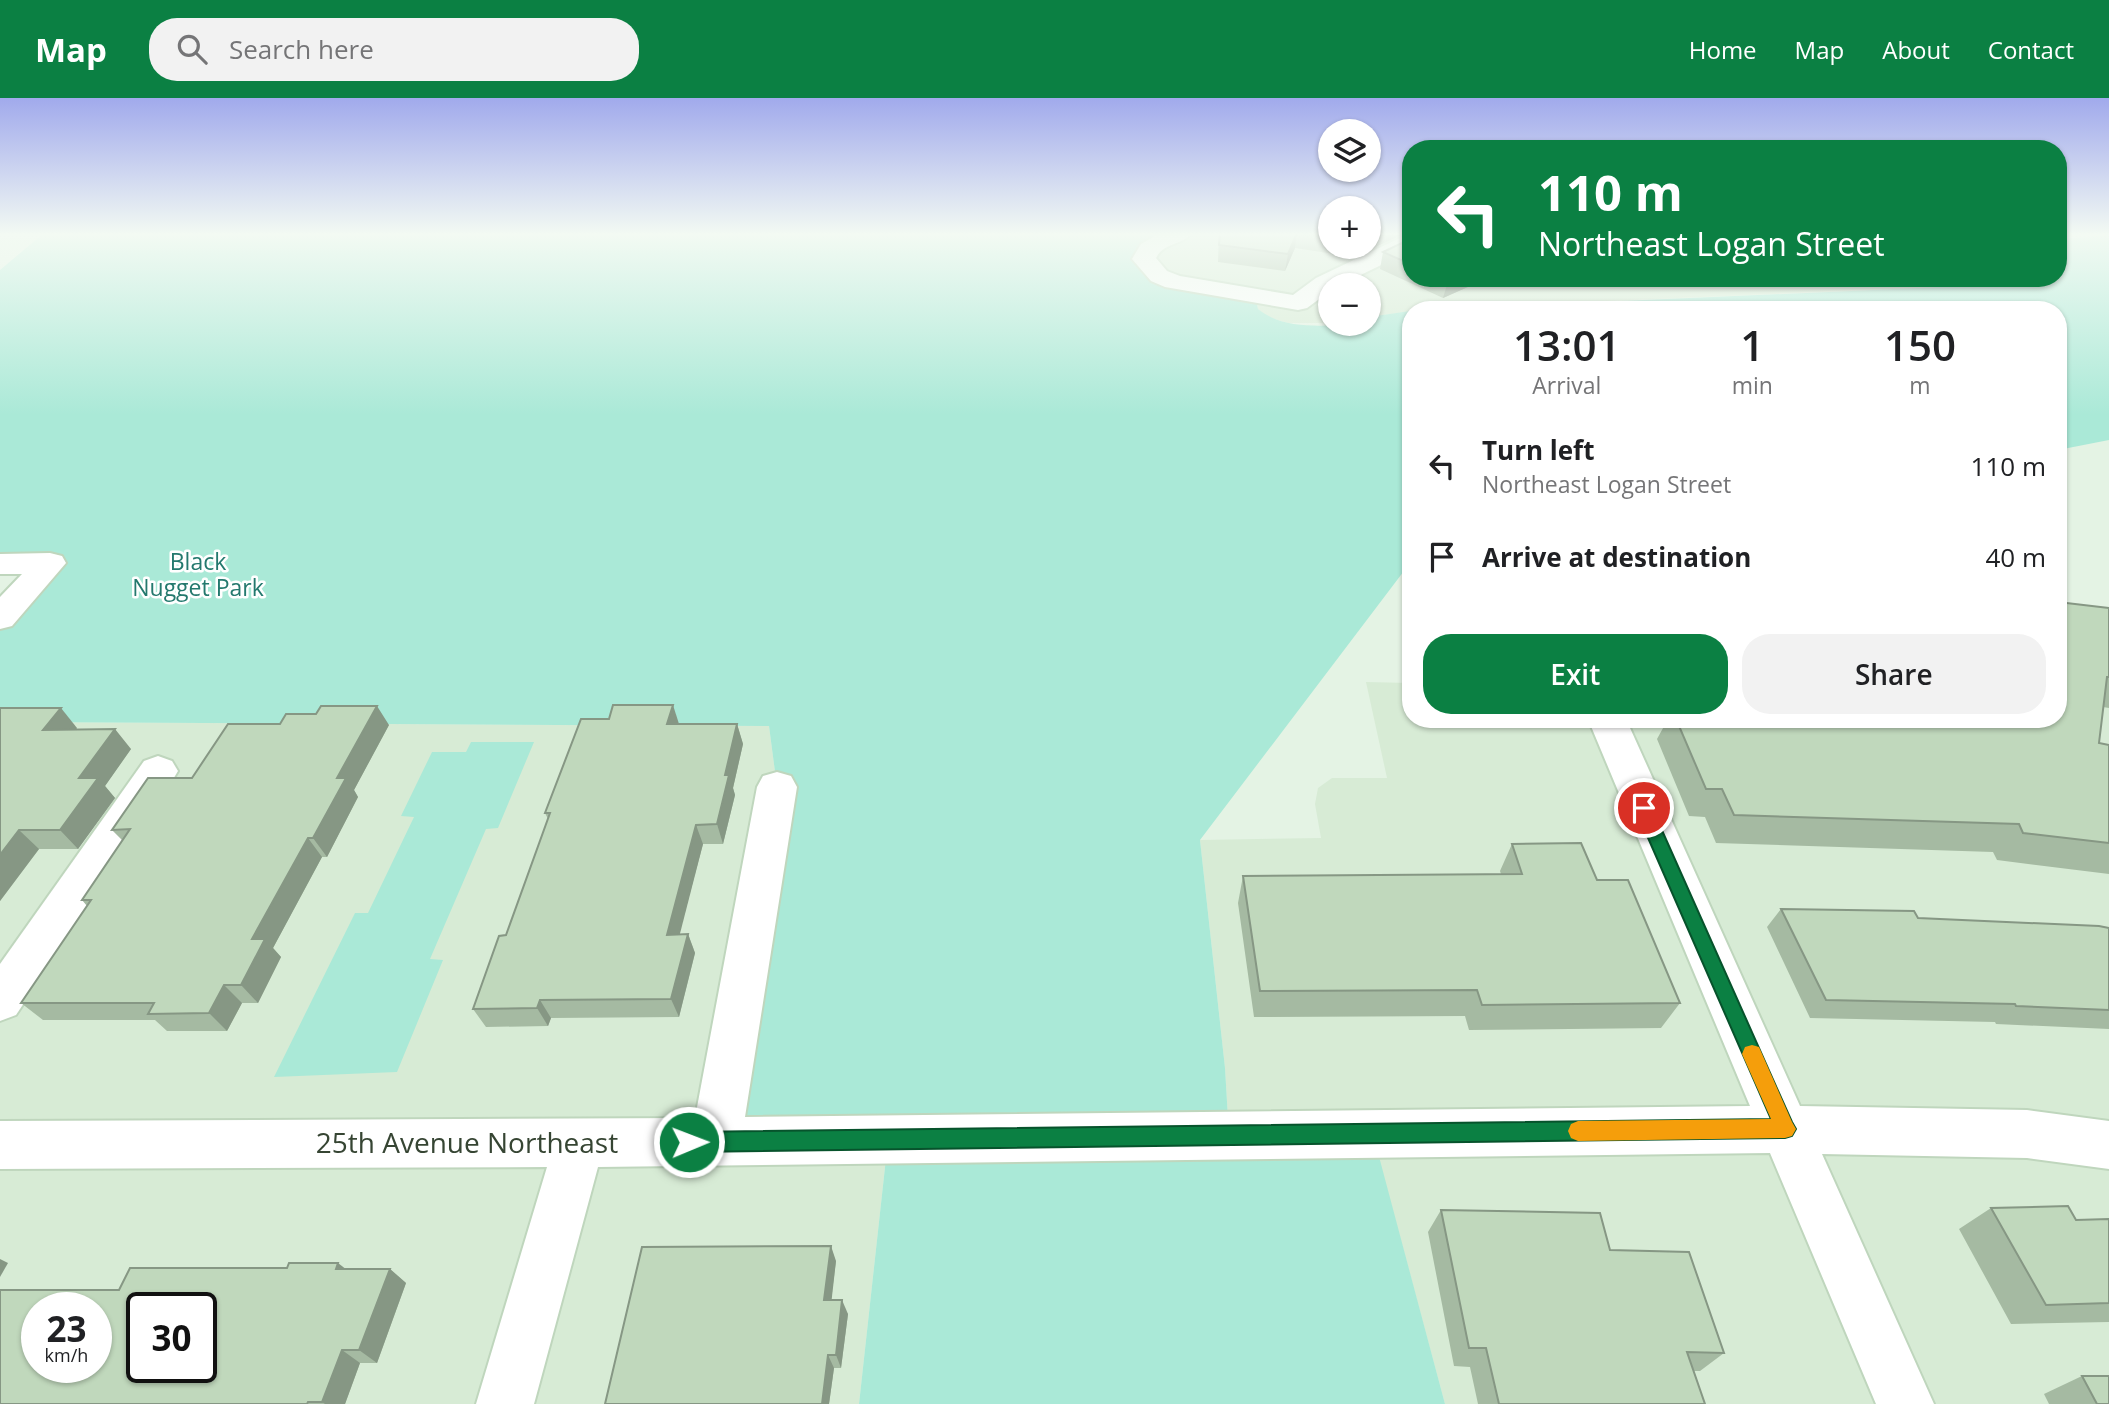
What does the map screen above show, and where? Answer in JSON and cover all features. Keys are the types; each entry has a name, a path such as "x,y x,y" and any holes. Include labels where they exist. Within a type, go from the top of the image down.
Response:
{"street":[{"path":"1242,294 1298,303 1310,294"},
{"path":"0,564 50,563 0,618"},
{"path":"1611,728 1905,1404"},
{"path":"0,1001 158,771"},
{"path":"716,1141 778,787"},
{"name":"25th Avenue Northeast","path":"0,1145 579,1143 1785,1129 2027,1135 2109,1145"},
{"path":"505,1404 579,1143"}],"shaded area":[{"path":"1221,294 1318,294 1318,323 1288,323 1267,317 1258,309 1256,303"},
{"path":"1381,294 1773,294 1603,301 1402,301 1402,312 1381,315"},
{"path":"2109,618 2109,1404 1445,1404 1372,1133 1229,1135 1225,1068 1200,840 1321,838 1315,804 1318,788 1332,778 1387,778 1366,682 1402,683 1402,728 2067,728 2067,701"},
{"path":"0,722 769,726 777,787 888,1140 859,1404 0,1404"}],"green space":[{"name":"Black Nugget Park","path":"0,294 1247,294 1255,296 1258,309 1270,317 1318,326 1318,336 1381,336 1381,315 1402,312 1402,574 1200,840 1225,1068 1229,1135 1373,1134 1445,1404 859,1404 888,1140 716,1141 777,787 769,726 0,722 0,618 49,564 0,564"},
{"path":"1783,294 2109,294 2109,440 2067,448 2067,301 1623,301"},
{"path":"471,742 534,742 498,828 486,829 430,959 443,960 397,1072 274,1077 355,913 368,913 414,817 401,816 432,752 466,752"}],"building":[{"path":"2067,603 2109,608 2109,677 2099,743 2109,745 2109,843 2023,833 2019,824 1734,815 1722,789 1706,789 1680,728 2067,728"},
{"path":"613,705 673,705 667,724 737,724 725,775 729,775 717,824 696,825 667,935 688,934 671,999 540,1000 537,1008 473,1009 499,936 506,935 550,813 545,813 581,719 609,719"},
{"path":"321,706 377,706 337,778 346,778 313,838 308,838 252,939 265,939 241,985 224,985 209,1013 148,1014 154,1003 21,1003 91,900 82,900 130,829 112,830 148,778 192,778 228,724 280,724 286,714 316,714"},
{"path":"0,708 61,708 43,730 115,729 79,778 98,778 60,830 19,830 0,855"},
{"path":"1581,843 1597,880 1628,880 1680,1003 1482,1005 1477,990 1260,991 1243,876 1522,874 1512,844"},
{"path":"1781,909 1914,911 1918,918 2109,928 2109,1010 2015,1004 1826,1000"},
{"path":"2068,1206 2076,1220 2109,1219 2109,1303 2046,1305 1991,1208"},
{"path":"1441,1210 1600,1213 1610,1250 1689,1252 1724,1353 1687,1352 1705,1404 1499,1404 1486,1348 1469,1348"},
{"path":"831,1246 824,1300 842,1300 836,1355 828,1355 822,1404 605,1404 642,1247"},
{"path":"289,1263 338,1263 336,1269 390,1269 359,1350 342,1350 322,1402 0,1404 0,1290 119,1290 130,1268 287,1268"},
{"path":"2082,1376 2109,1376 2109,1404 2097,1404"}],"slow traffic":[{"path":"1578,1131 1785,1129 1752,1054"}],"route":[{"path":"689,1142 1785,1129 1644,808"}]}
